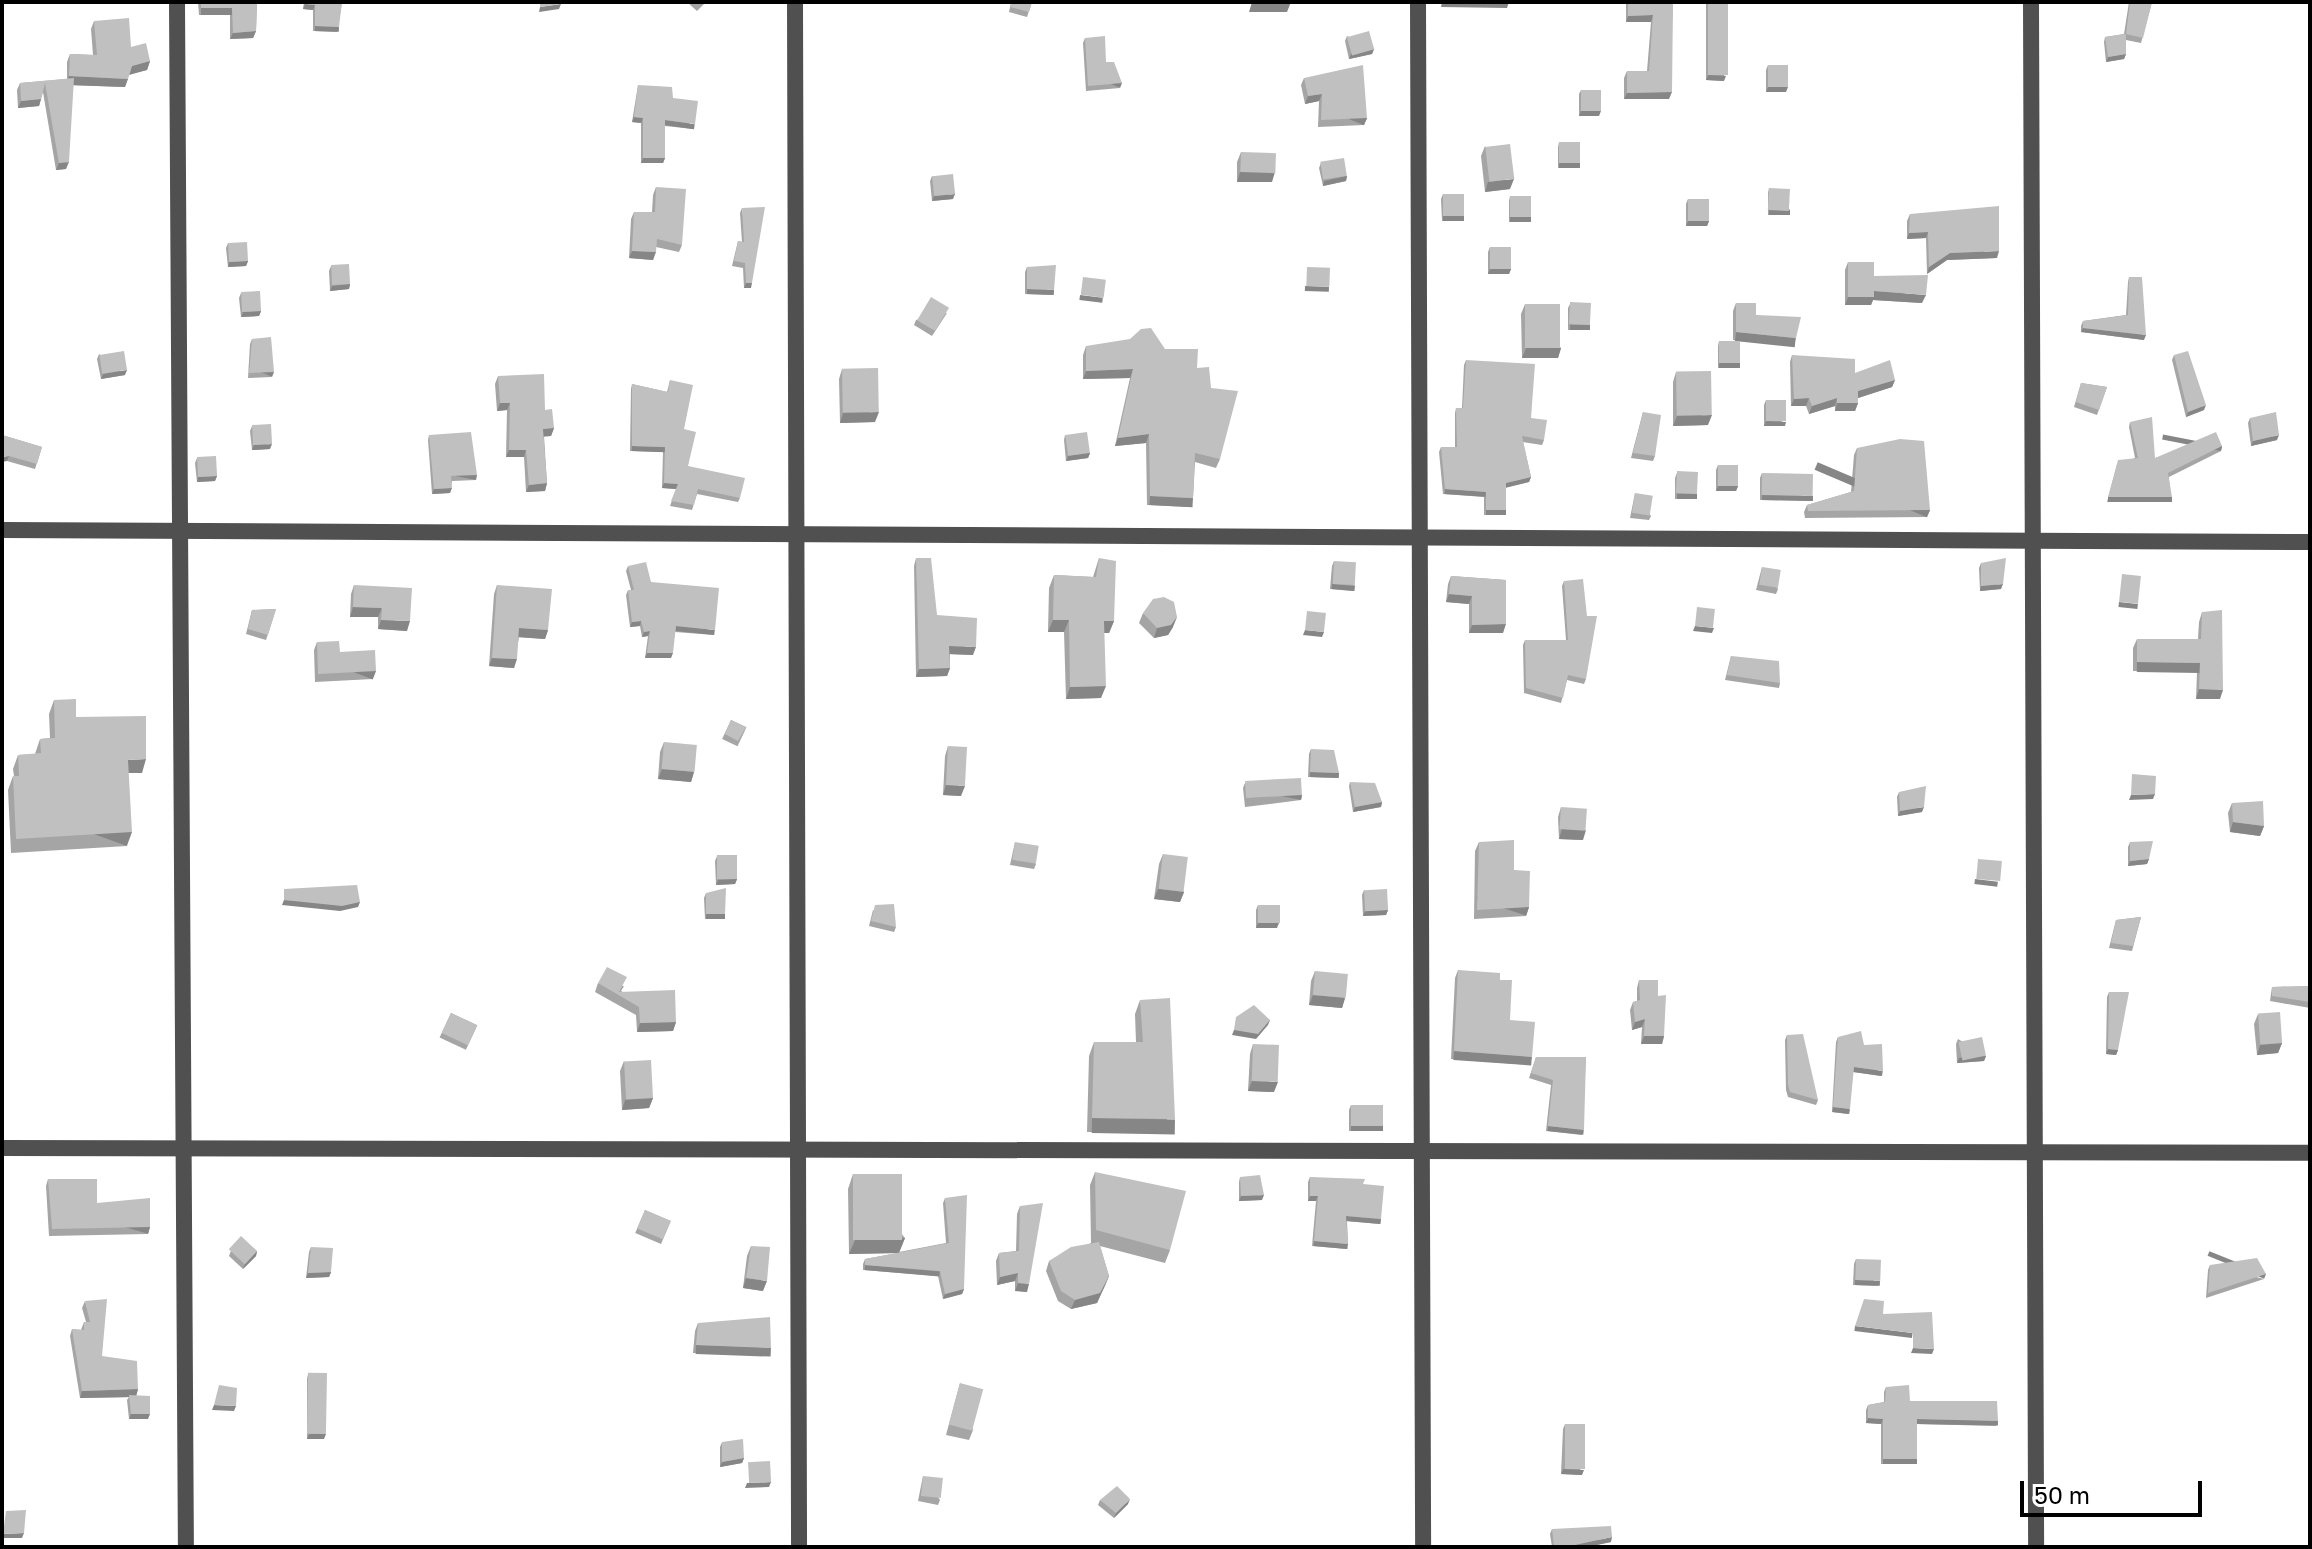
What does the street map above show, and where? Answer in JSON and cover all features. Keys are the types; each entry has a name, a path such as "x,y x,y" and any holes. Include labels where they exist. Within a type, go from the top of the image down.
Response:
{"street":[{"path":"177,2 186,1547"},
{"path":"795,2 799,1547"},
{"path":"1418,2 1423,1547"},
{"path":"2031,2 2036,1547"},
{"path":"2,530 2310,542"},
{"path":"2,1148 2310,1153"}],"building":[{"path":"201,2 257,2 256,31 233,33 232,8 201,8"},
{"path":"305,2 342,2 339,27 315,26 315,5"},
{"path":"540,2 561,2 561,4 540,7"},
{"path":"1012,2 1032,2 1029,12 1010,7"},
{"path":"1628,2 1673,2 1672,92 1627,93 1627,71 1649,71 1653,15 1628,16"},
{"path":"1708,2 1728,2 1728,75 1708,75"},
{"path":"2130,2 2152,2 2143,38 2126,34"},
{"path":"129,18 131,47 146,43 150,61 132,66 128,79 69,76 70,54 97,55 94,21"},
{"path":"1369,31 1374,49 1352,56 1347,37"},
{"path":"2126,34 2126,54 2108,57 2105,37"},
{"path":"1105,36 1106,62 1114,62 1122,83 1088,86 1085,38"},
{"path":"1363,65 1367,118 1321,120 1322,94 1308,96 1304,78"},
{"path":"1768,65 1788,65 1788,87 1768,87"},
{"path":"74,78 69,162 59,163 45,83 41,99 21,101 20,83"},
{"path":"638,85 672,87 673,98 698,101 695,124 665,120 665,158 643,158 643,118 634,117"},
{"path":"1581,90 1601,90 1601,111 1581,111"},
{"path":"1559,142 1580,142 1580,163 1559,163"},
{"path":"1510,144 1514,179 1489,182 1485,147"},
{"path":"1241,152 1276,153 1275,173 1240,172"},
{"path":"1344,158 1347,176 1323,180 1320,162"},
{"path":"953,174 955,194 934,196 932,176"},
{"path":"656,187 686,189 682,245 657,239 656,252 632,251 634,212 655,212"},
{"path":"1769,188 1790,189 1789,211 1768,210"},
{"path":"1443,194 1464,194 1464,216 1443,216"},
{"path":"1510,196 1531,196 1531,217 1510,217"},
{"path":"1688,199 1709,199 1709,221 1688,221"},
{"path":"1999,206 1999,251 1950,253 1929,267 1928,232 1909,233 1910,214"},
{"path":"765,207 752,283 746,283 745,263 734,261 738,241 744,242 742,208"},
{"path":"247,242 248,261 229,262 228,243"},
{"path":"1490,247 1511,247 1511,269 1490,269"},
{"path":"1848,262 1874,262 1874,276 1928,275 1926,295 1874,291 1874,297 1848,297"},
{"path":"349,264 350,284 332,285 331,265"},
{"path":"1056,265 1054,290 1027,289 1027,267"},
{"path":"1307,267 1330,268 1329,287 1306,286"},
{"path":"1083,277 1106,280 1104,298 1081,295"},
{"path":"2129,277 2142,277 2146,335 2083,328 2083,321 2128,315"},
{"path":"260,291 261,311 242,312 241,292"},
{"path":"931,297 949,308 935,331 917,320"},
{"path":"1570,302 1591,303 1590,325 1569,324"},
{"path":"1736,303 1756,303 1756,315 1801,317 1796,338 1736,332"},
{"path":"1525,304 1560,304 1560,348 1525,348"},
{"path":"1151,328 1165,349 1198,349 1197,368 1209,367 1211,388 1238,391 1220,459 1195,453 1193,498 1150,496 1149,434 1118,438 1133,369 1086,371 1086,346 1130,339 1141,329"},
{"path":"271,337 274,372 249,373 252,339"},
{"path":"1719,341 1740,341 1740,363 1719,363"},
{"path":"124,351 127,370 102,374 99,355"},
{"path":"2188,351 2206,405 2188,412 2174,355"},
{"path":"1792,355 1855,359 1855,373 1890,360 1895,380 1858,391 1858,403 1837,403 1837,398 1812,406 1809,398 1794,399"},
{"path":"1466,360 1535,364 1531,418 1547,420 1544,440 1522,436 1531,477 1506,483 1506,510 1486,510 1486,492 1445,489 1441,447 1457,447 1456,408 1463,408"},
{"path":"878,368 879,412 843,413 842,369"},
{"path":"1711,371 1712,415 1677,416 1676,372"},
{"path":"544,374 545,410 552,409 554,428 543,429 547,483 529,485 526,450 509,450 510,403 500,403 498,376"},
{"path":"670,380 693,385 684,429 696,432 688,466 745,478 740,498 698,489 694,505 671,501 678,484 664,483 665,447 632,446 632,384 668,392"},
{"path":"2081,383 2107,387 2099,410 2076,402"},
{"path":"1766,400 1786,400 1786,421 1766,421"},
{"path":"1643,412 1661,415 1655,456 1633,453"},
{"path":"2276,412 2279,435 2253,441 2250,418"},
{"path":"2152,417 2155,458 2216,432 2222,446 2168,473 2172,497 2108,497 2118,460 2138,458 2130,422"},
{"path":"271,424 272,444 253,445 252,425"},
{"path":"471,432 477,475 451,476 452,488 434,489 429,435"},
{"path":"1087,432 1090,453 1068,456 1065,435"},
{"path":"2,435 42,447 37,464 2,457"},
{"path":"1900,439 1924,441 1930,510 1808,511 1807,505 1854,491 1857,448"},
{"path":"216,456 217,476 198,477 197,457"},
{"path":"1718,465 1738,465 1738,486 1718,486"},
{"path":"1677,471 1698,472 1697,494 1676,493"},
{"path":"1762,473 1813,474 1813,496 1762,495"},
{"path":"1635,493 1653,496 1650,516 1632,513"},
{"path":"916,558 931,558 937,615 977,618 976,647 949,646 950,668 919,669"},
{"path":"1099,558 1116,561 1114,621 1104,621 1106,686 1070,687 1069,620 1053,620 1054,575 1096,577"},
{"path":"2006,558 2003,584 1981,586 1981,563"},
{"path":"1334,561 1356,562 1355,585 1333,584"},
{"path":"646,562 651,582 719,588 715,630 676,626 673,653 647,653 650,631 644,632 641,621 632,622 628,590 634,590 628,566"},
{"path":"1762,567 1781,570 1778,588 1759,585"},
{"path":"2122,574 2141,576 2138,604 2119,602"},
{"path":"1451,576 1506,580 1506,624 1472,625 1472,596 1449,594"},
{"path":"1583,579 1587,616 1597,616 1586,679 1568,675 1563,698 1526,688 1525,640 1568,640 1564,581"},
{"path":"354,585 412,588 410,621 381,620 382,608 353,607"},
{"path":"497,585 552,589 548,630 519,628 517,659 492,658"},
{"path":"1164,597 1174,602 1177,617 1171,625 1157,628 1143,613 1153,599"},
{"path":"1697,607 1715,609 1713,628 1695,626"},
{"path":"276,609 268,635 248,629 252,610"},
{"path":"2222,610 2223,690 2199,689 2200,663 2137,662 2137,639 2201,639 2202,612"},
{"path":"1307,611 1326,613 1324,632 1305,630"},
{"path":"339,641 340,652 375,650 376,671 318,674 317,642"},
{"path":"1731,656 1779,661 1780,683 1727,675"},
{"path":"76,699 76,717 146,716 146,759 128,760 132,832 16,839 13,776 19,776 18,755 41,753 40,739 55,738 54,700"},
{"path":"731,720 746,727 738,741 725,734"},
{"path":"664,742 697,745 695,772 662,769"},
{"path":"948,746 967,747 965,786 946,785"},
{"path":"1311,749 1334,750 1339,773 1310,772"},
{"path":"2132,774 2156,776 2155,794 2131,795"},
{"path":"1301,778 1302,795 1246,798 1245,781"},
{"path":"1350,782 1375,783 1382,802 1355,807"},
{"path":"1926,786 1924,807 1900,811 1899,792"},
{"path":"2263,801 2264,826 2233,822 2232,803"},
{"path":"1561,807 1587,809 1585,831 1559,829"},
{"path":"1514,840 1514,870 1530,871 1529,907 1477,910 1479,842"},
{"path":"2153,841 2149,859 2130,861 2130,842"},
{"path":"1015,842 1039,846 1036,864 1012,860"},
{"path":"1163,854 1188,857 1184,892 1159,889"},
{"path":"717,855 737,855 737,879 717,879"},
{"path":"1978,859 2002,861 2000,881 1976,879"},
{"path":"357,885 360,902 342,906 284,900 284,889"},
{"path":"726,888 725,914 706,914 706,893"},
{"path":"1387,889 1388,910 1365,911 1364,890"},
{"path":"894,904 896,927 871,921 875,905"},
{"path":"1258,905 1280,905 1280,923 1258,923"},
{"path":"2141,917 2133,946 2111,943 2116,920"},
{"path":"607,967 627,977 619,992 675,990 676,1022 640,1023 639,1007 598,983"},
{"path":"1458,970 1500,973 1500,980 1512,980 1510,1020 1535,1022 1532,1057 1454,1051"},
{"path":"1315,971 1348,974 1346,998 1313,995"},
{"path":"1639,980 1658,980 1658,996 1666,995 1664,1036 1644,1036 1645,1019 1635,1022 1633,1002 1640,1000"},
{"path":"2310,986 2310,1002 2272,996 2272,987"},
{"path":"2109,992 2129,992 2118,1050 2108,1049"},
{"path":"1170,998 1175,1119 1092,1118 1094,1042 1143,1042 1140,1000"},
{"path":"1254,1005 1270,1020 1258,1034 1234,1030 1236,1017"},
{"path":"2280,1012 2282,1043 2260,1044 2258,1014"},
{"path":"451,1013 477,1025 468,1045 442,1033"},
{"path":"1861,1031 1864,1045 1882,1044 1883,1071 1854,1067 1850,1109 1833,1107 1838,1037"},
{"path":"1803,1034 1818,1100 1790,1092 1788,1085 1787,1035"},
{"path":"1982,1037 1986,1056 1962,1061 1959,1042"},
{"path":"1253,1044 1279,1045 1278,1082 1252,1081"},
{"path":"1536,1057 1586,1057 1584,1130 1548,1126 1553,1080 1531,1073"},
{"path":"651,1060 653,1098 626,1099 624,1061"},
{"path":"1351,1105 1383,1105 1383,1126 1351,1126"},
{"path":"1095,1172 1186,1191 1170,1250 1096,1230"},
{"path":"853,1174 902,1174 902,1240 853,1240"},
{"path":"1260,1175 1264,1195 1241,1196 1240,1177"},
{"path":"1310,1177 1365,1179 1363,1184 1384,1186 1381,1219 1346,1216 1348,1244 1314,1241 1318,1196 1310,1196"},
{"path":"48,1179 97,1179 97,1203 150,1198 150,1227 52,1229"},
{"path":"967,1195 964,1289 945,1294 940,1271 865,1265 865,1259 949,1243 945,1198"},
{"path":"1043,1203 1029,1284 1018,1283 1018,1273 1000,1277 999,1253 1019,1251 1020,1206"},
{"path":"645,1210 671,1221 663,1239 637,1228"},
{"path":"241,1236 257,1251 245,1264 229,1249"},
{"path":"1099,1242 1109,1276 1100,1293 1075,1300 1061,1291 1049,1261 1071,1247"},
{"path":"751,1246 770,1247 767,1281 746,1278"},
{"path":"311,1247 333,1248 331,1272 308,1273"},
{"path":"2257,1258 2266,1274 2208,1293 2210,1265"},
{"path":"1856,1259 1881,1260 1880,1281 1855,1280"},
{"path":"107,1299 102,1356 137,1361 138,1389 82,1391 72,1329 84,1330 84,1322 90,1322 85,1301"},
{"path":"1864,1299 1884,1301 1883,1314 1932,1312 1934,1349 1913,1348 1913,1333 1855,1326"},
{"path":"770,1317 771,1348 696,1345 698,1323"},
{"path":"308,1373 327,1373 326,1434 307,1434"},
{"path":"960,1383 983,1389 972,1431 949,1425"},
{"path":"219,1385 237,1388 236,1406 214,1405"},
{"path":"1909,1385 1910,1401 1997,1401 1998,1421 1917,1419 1917,1459 1883,1459 1883,1419 1868,1418 1868,1405 1885,1402 1886,1387"},
{"path":"129,1395 150,1396 150,1414 131,1414"},
{"path":"1565,1424 1585,1424 1585,1469 1565,1469"},
{"path":"743,1439 744,1458 722,1462 722,1442"},
{"path":"770,1461 771,1482 749,1483 748,1462"},
{"path":"923,1476 943,1478 941,1498 921,1496"},
{"path":"1117,1486 1130,1499 1116,1513 1100,1500"},
{"path":"26,1510 24,1533 3,1534 6,1511"},
{"path":"1611,1526 1612,1537 1554,1547 1552,1529"}]}
